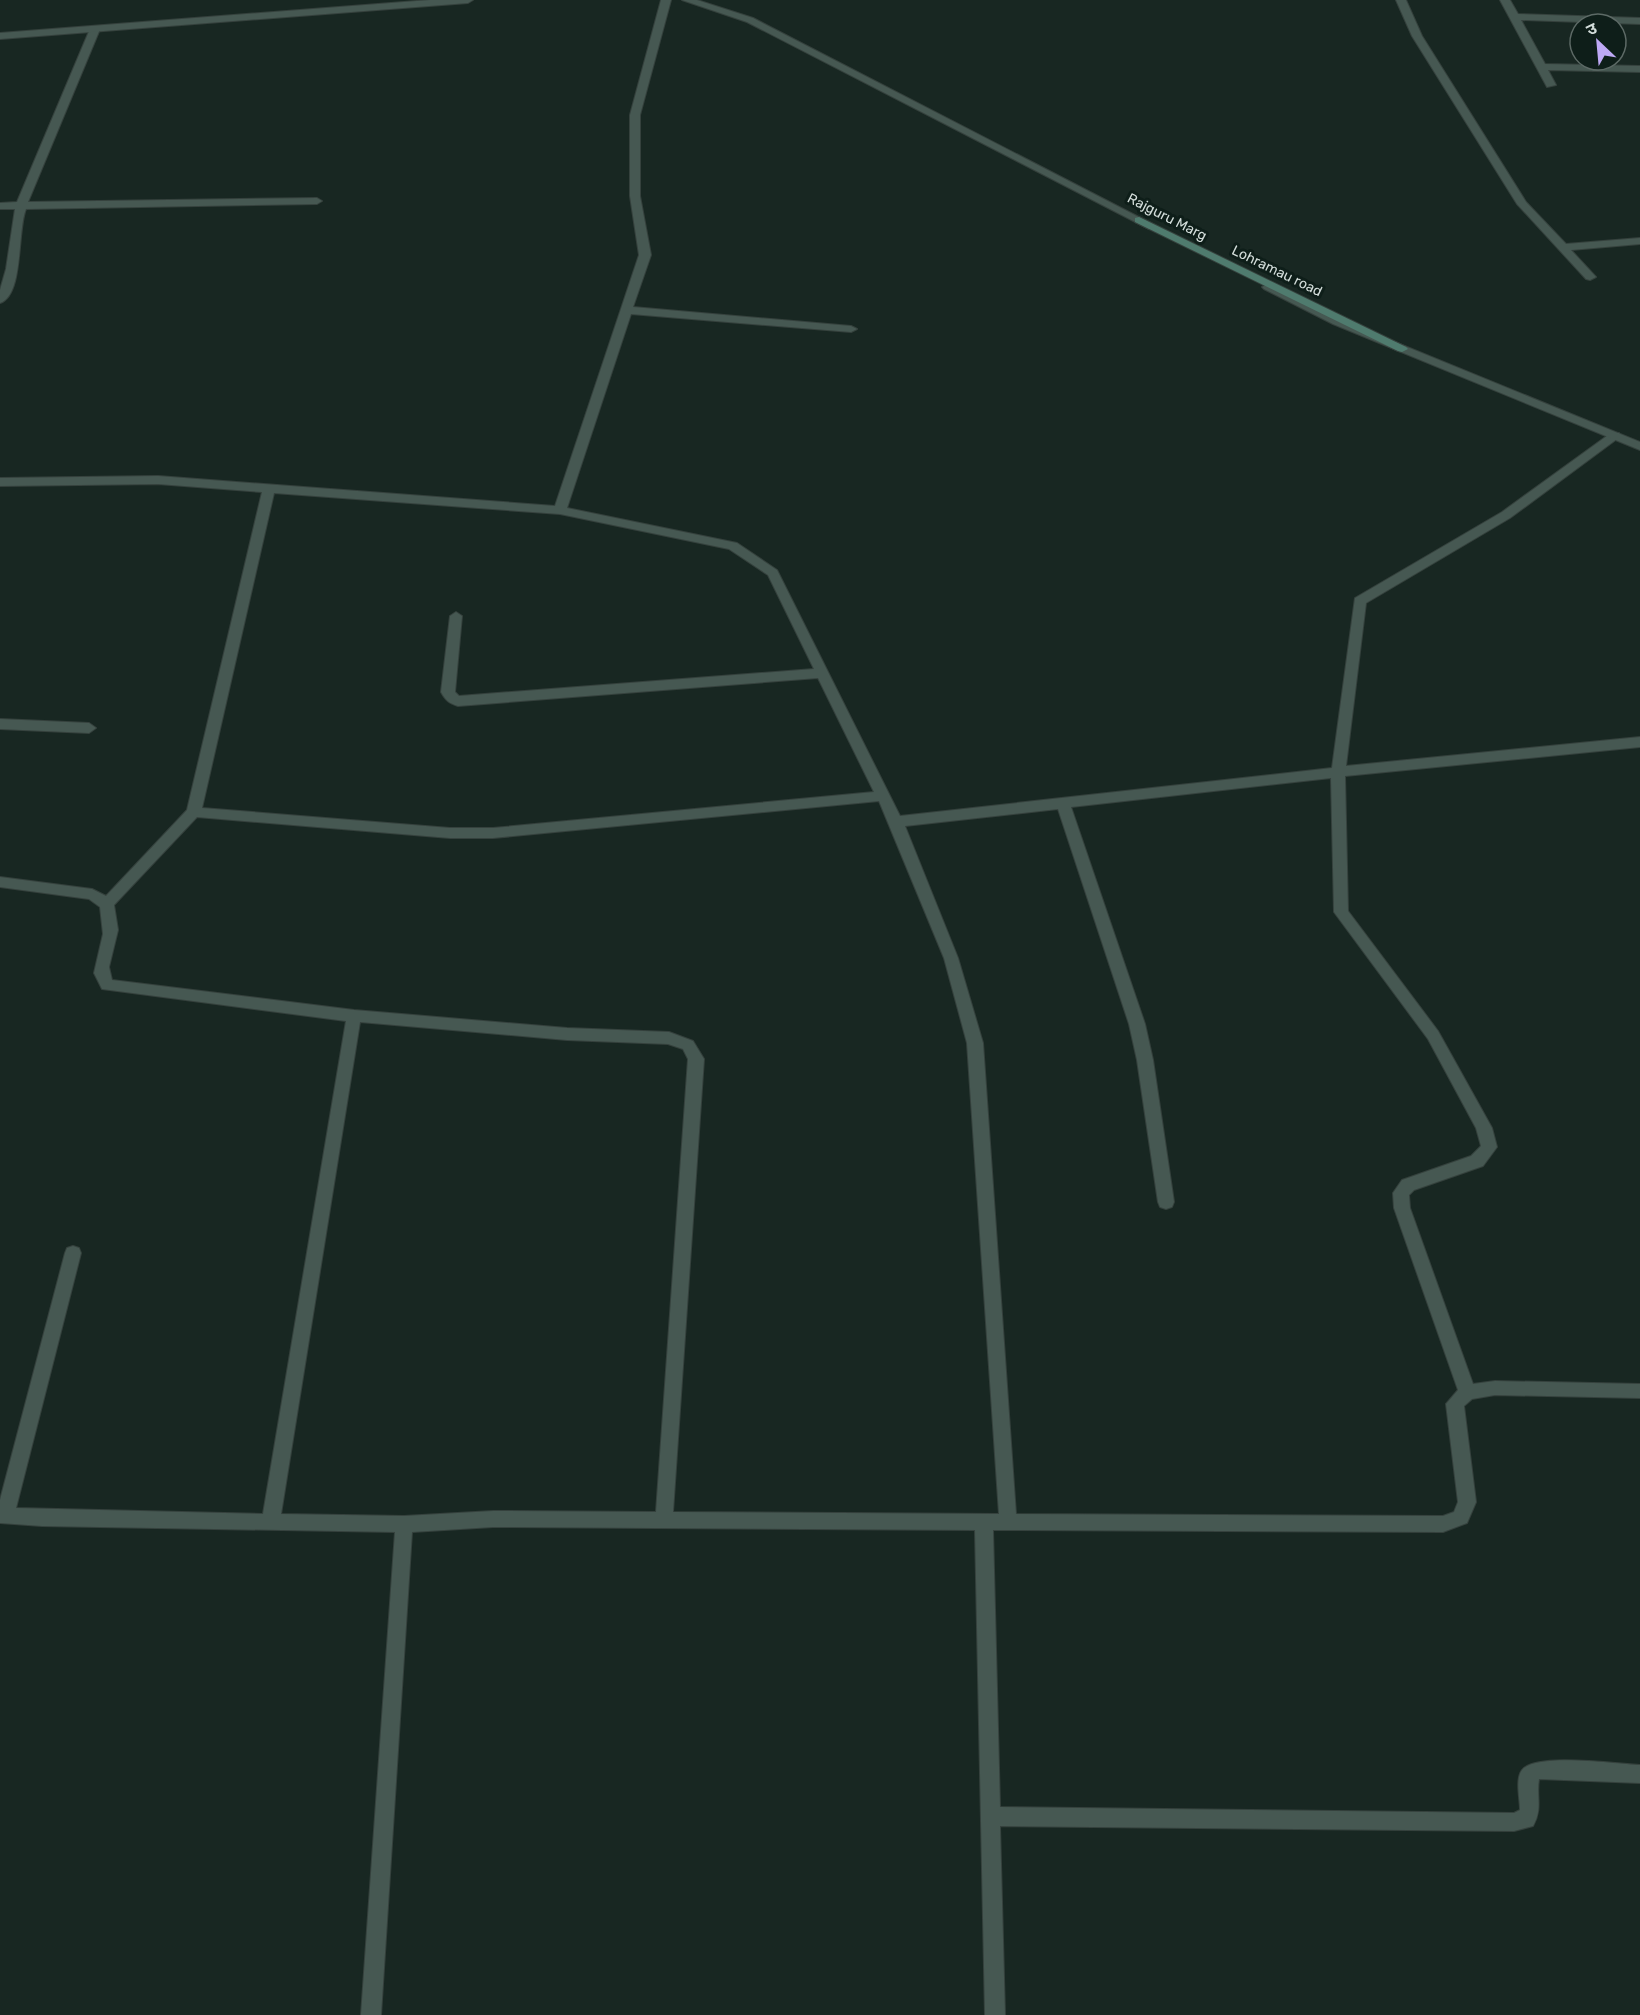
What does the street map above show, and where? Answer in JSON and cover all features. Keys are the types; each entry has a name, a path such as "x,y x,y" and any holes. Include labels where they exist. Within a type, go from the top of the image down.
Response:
{"main road":[{"name":"Lohramau road","path":"1139,220 1402,349"}],"street":[{"path":"0,36 468,0"},
{"path":"560,510 645,255 635,196 635,115 666,0"},
{"name":"Rajguru Marg","path":"687,0 750,20 1139,220"},
{"path":"1401,0 1418,36 1522,204 1590,277"},
{"path":"1505,0 1551,85"},
{"path":"1514,17 1640,21"},
{"path":"0,27 54,32"},
{"path":"0,300 7,288 13,268 14,229 22,206 95,29"},
{"path":"1541,67 1640,69"},
{"path":"0,206 317,201"},
{"path":"1562,248 1640,241"},
{"path":"626,310 850,329"},
{"path":"1402,349 1640,446"},
{"path":"1467,1392 1402,1208 1401,1193 1408,1185 1477,1161 1489,1147 1484,1128 1433,1035 1341,912 1338,772 1360,602 1506,515 1615,436"},
{"path":"0,482 158,480 560,510 733,546 773,573 896,822 958,977 969,1012 975,1043 1008,1520"},
{"path":"107,904 194,812 269,489"},
{"path":"456,616 448,692 451,698 458,701 822,673"},
{"path":"0,724 89,728"},
{"path":"896,822 1338,772 1640,742"},
{"path":"194,812 450,833 493,833 883,796"},
{"path":"1064,803 1137,1024 1145,1060 1166,1202"},
{"path":"0,882 92,894 107,904 110,935 101,969 102,979 107,985 354,1016 567,1034 669,1038 688,1045 696,1059 664,1519"},
{"path":"271,1521 354,1016"},
{"path":"73,1253 2,1515 42,1518 404,1524 493,1519 664,1519 1443,1524 1461,1517 1467,1502 1455,1404 1467,1392 1495,1388 1640,1391"},
{"path":"984,1520 996,2015"},
{"path":"371,2015 404,1524"},
{"path":"991,1816 1514,1822 1526,1819 1530,1812 1528,1777 1534,1771 1547,1768 1640,1774"}]}
